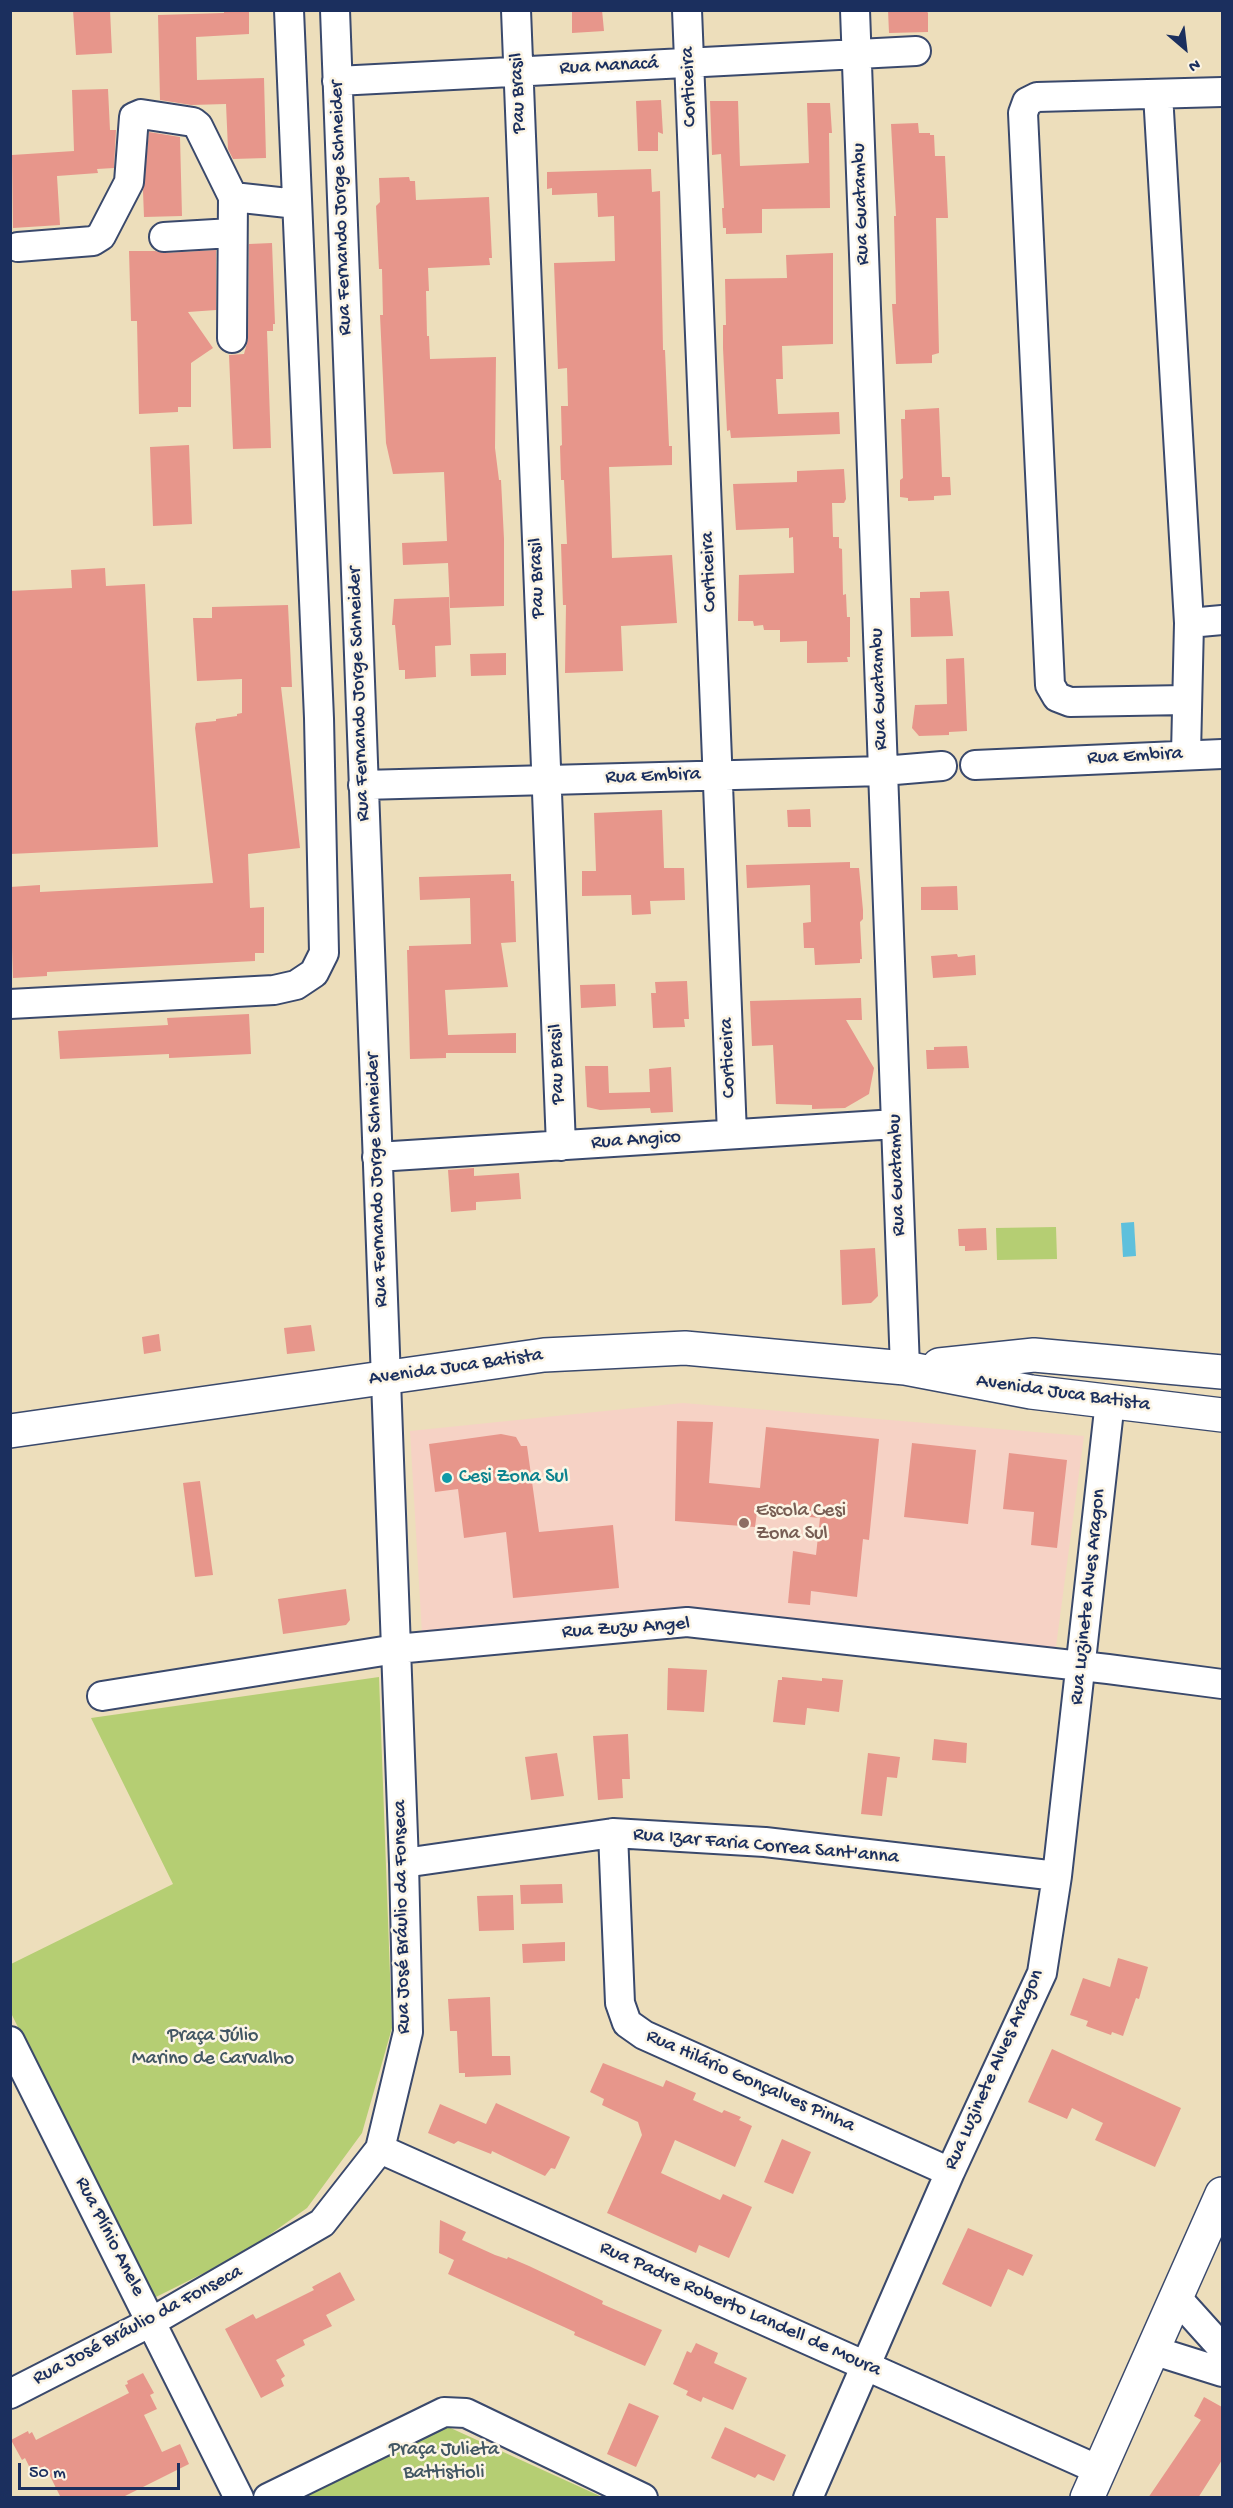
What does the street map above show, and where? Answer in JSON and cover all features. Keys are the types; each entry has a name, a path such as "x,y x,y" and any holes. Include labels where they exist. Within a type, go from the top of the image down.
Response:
{"main road":[{"name":"Avenida Juca Batista","path":"10,1431 544,1355 685,1348 905,1368 1030,1392 1222,1415"},
{"name":"Avenida Juca Batista","path":"905,1368 1034,1355 1222,1372"},
{"path":"1030,1392 1020,1386 1016,1375 1023,1359 1034,1355"},
{"path":"1093,2484 1222,2194"}],"street":[{"path":"10,1004 274,990 296,985 314,973 324,953 319,718 289,10"},
{"name":"Rua Fernando Jorge Schneider","path":"335,10 385,1377"},
{"name":"Pau Brasil","path":"516,10 561,1146"},
{"name":"Corticeira","path":"687,10 732,1134"},
{"name":"Rua Guatambu","path":"855,10 905,1368"},
{"name":"Rua Manacá","path":"337,81 916,51"},
{"path":"1186,700 1070,702 1057,697 1050,685 1023,112 1027,102 1037,97 1222,92"},
{"path":"1158,94 1189,623 1186,754"},
{"path":"18,247 93,241 101,236 129,182 134,117 141,114 193,122 198,126 233,197 232,338"},
{"path":"233,197 297,204"},
{"path":"164,237 232,233"},
{"path":"1189,623 1222,620"},
{"name":"Rua Embira","path":"975,765 1222,754"},
{"name":"Rua Embira","path":"363,785 883,771 942,766"},
{"name":"Rua Angico","path":"377,1157 896,1124"},
{"name":"Rua José Bráulio da Fonseca","path":"10,2394 151,2322 322,2223 380,2149 408,2032 404,1863 385,1377"},
{"name":"Rua Luzinete Alves Aragon","path":"808,2498 950,2172 1042,1973 1058,1876 1110,1401"},
{"name":"Rua Zuzu Angel","path":"102,1696 396,1649 687,1622 1222,1684"},
{"name":"Rua Izar Faria Correa Sant'anna","path":"404,1863 613,1833 765,1842 1058,1876"},
{"name":"Rua Hilário Gonçalves Pinha","path":"613,1833 620,2004 627,2023 644,2035 950,2172"},
{"name":"Rua Plínio Anele","path":"10,2041 238,2498"},
{"name":"Rua Padre Roberto Landell de Moura","path":"380,2149 865,2366 1093,2484"},
{"path":"1177,2298 1222,2348"},
{"path":"1152,2349 1222,2372"},
{"path":"268,2498 444,2412 466,2413 643,2498"}],"shaded area":[{"name":"Escola Cesi Zona Sul","path":"683,1403 1084,1436 1055,1654 688,1610 422,1634 410,1431"}],"green space":[{"path":"1056,1227 1057,1259 997,1260 996,1228"},
{"name":"Praça Júlio Marino de Carvalho","path":"379,1677 392,2028 362,2133 307,2208 244,2253 152,2299 11,2013 11,1964 173,1884 91,1718"},
{"name":"Praça Julieta Battistioli","path":"444,2425 602,2497 294,2498"}],"water":[{"path":"1134,1222 1136,1256 1123,1257 1121,1223"}],"building":[{"path":"73,10 110,10 112,53 76,55"},
{"path":"224,10 249,10 249,34 196,37 197,80 264,78 266,158 233,159 228,149 226,104 191,105 160,100 158,15 224,13"},
{"path":"572,10 602,10 604,31 572,33"},
{"path":"888,10 926,10 928,32 889,33"},
{"path":"108,89 110,130 116,130 114,168 97,169 98,173 57,176 60,225 13,228 12,155 74,151 72,90"},
{"path":"661,100 663,134 658,132 658,151 638,151 636,101"},
{"path":"710,101 738,101 740,166 809,163 807,103 830,103 832,133 829,133 830,208 762,209 762,233 726,234 726,228 723,228 721,154 712,155"},
{"path":"918,123 919,133 934,135 935,156 945,156 948,218 936,218 939,353 932,355 932,363 896,364 892,304 896,304 894,216 896,216 891,124"},
{"path":"149,132 180,137 182,216 144,217 143,191"},
{"path":"651,169 652,192 660,191 663,350 665,350 669,446 672,446 672,465 609,467 612,558 672,555 677,623 621,626 623,671 565,673 566,605 563,605 561,544 567,544 560,446 562,445 561,406 568,406 567,368 558,369 554,263 615,261 614,216 598,217 597,193 552,195 552,188 547,189 547,172"},
{"path":"409,177 410,181 415,181 416,200 489,197 492,258 489,258 490,265 428,268 427,336 429,336 430,359 496,357 495,448 499,480 501,480 504,606 450,608 448,563 403,565 402,543 447,541 444,472 393,474 386,443 380,315 383,315 382,269 379,269 376,206 380,202 379,178"},
{"path":"272,243 275,324 273,324 273,331 267,331 271,448 233,449 229,355 244,354 248,339 249,244"},
{"path":"216,250 216,310 188,312 213,348 191,363 191,407 178,407 178,412 139,414 137,321 131,321 129,251 165,253"},
{"path":"833,253 833,344 782,346 783,379 776,379 778,414 839,412 840,434 731,438 730,430 727,431 723,348 723,325 726,325 725,279 787,278 786,255"},
{"path":"939,408 942,477 950,477 951,495 934,496 934,500 908,501 908,498 900,497 900,480 903,478 901,419 905,419 905,410"},
{"path":"189,445 192,524 153,526 150,447"},
{"path":"844,469 846,499 844,503 832,503 833,537 839,537 839,548 842,549 843,595 846,594 847,617 850,617 850,657 847,657 848,662 807,663 807,641 780,642 780,630 764,630 763,625 754,626 753,621 738,621 739,575 794,573 793,537 789,538 789,528 736,530 733,484 797,482 797,471"},
{"path":"105,568 106,586 145,584 158,847 10,854 10,591 72,588 71,570"},
{"path":"949,591 953,636 911,637 910,598 920,598 920,592"},
{"path":"449,597 451,645 435,646 436,677 405,679 405,670 399,670 395,625 392,625 394,599"},
{"path":"288,605 292,687 281,687 300,848 248,854 250,908 264,907 264,953 255,953 255,961 47,972 47,976 13,978 10,887 40,885 40,892 213,883 195,728 196,723 216,721 216,719 242,713 242,679 197,681 193,618 212,618 212,607"},
{"path":"506,653 506,675 471,676 470,654"},
{"path":"964,658 967,731 949,732 949,735 919,736 912,728 915,705 947,704 946,659"},
{"path":"810,809 811,827 788,827 787,810"},
{"path":"662,810 664,868 684,868 685,900 650,901 651,914 632,915 631,895 582,896 582,871 596,871 594,813"},
{"path":"850,862 850,868 859,868 863,910 863,919 860,922 862,959 860,963 815,965 814,948 804,948 803,923 811,922 810,885 747,888 746,865"},
{"path":"511,874 511,881 514,881 516,942 501,943 508,987 445,990 448,1035 516,1033 516,1053 446,1053 446,1058 410,1059 407,950 409,946 471,944 470,898 420,900 419,877"},
{"path":"957,886 958,910 921,910 921,887"},
{"path":"957,954 958,957 975,955 976,975 933,978 931,956"},
{"path":"687,981 689,1019 684,1019 685,1027 653,1028 651,993 656,993 655,982"},
{"path":"615,984 616,1006 581,1008 580,985"},
{"path":"861,998 862,1020 846,1020 874,1068 869,1094 845,1108 812,1109 812,1105 776,1104 773,1045 752,1046 750,1001"},
{"path":"249,1014 251,1054 169,1058 169,1054 60,1059 58,1031 168,1025 167,1018"},
{"path":"967,1046 969,1068 927,1069 926,1050 934,1050 934,1047"},
{"path":"585,1066 608,1066 609,1093 650,1092 649,1069 671,1067 673,1112 651,1113 650,1108 600,1110 587,1107"},
{"path":"474,1168 474,1176 519,1173 521,1199 476,1202 476,1210 451,1212 448,1170"},
{"path":"986,1228 987,1250 965,1251 965,1246 959,1246 958,1229"},
{"path":"875,1248 878,1296 871,1303 842,1305 840,1250"},
{"path":"311,1325 315,1351 287,1354 284,1328"},
{"path":"159,1334 161,1351 144,1354 142,1337"},
{"path":"677,1421 713,1422 709,1483 760,1488 766,1427 879,1439 869,1540 863,1539 857,1597 811,1591 810,1605 788,1603 793,1551 816,1555 820,1518 757,1512 755,1527 675,1521"},
{"path":"501,1434 516,1437 521,1446 527,1446 539,1532 613,1525 619,1588 513,1598 506,1532 464,1538 458,1489 435,1492 429,1444"},
{"path":"912,1443 976,1450 968,1524 904,1517"},
{"path":"1009,1453 1067,1460 1057,1548 1031,1545 1034,1512 1003,1509"},
{"path":"200,1481 213,1575 195,1577 183,1483"},
{"path":"346,1589 350,1620 346,1625 283,1634 278,1599"},
{"path":"668,1668 707,1670 704,1712 667,1710"},
{"path":"782,1677 822,1681 822,1678 843,1680 839,1712 807,1708 805,1725 773,1722 778,1680 782,1680"},
{"path":"628,1734 630,1779 622,1779 623,1798 598,1800 593,1736"},
{"path":"934,1739 967,1743 966,1763 932,1760"},
{"path":"557,1753 564,1796 531,1800 525,1757"},
{"path":"868,1753 900,1757 897,1778 887,1777 882,1816 861,1814"},
{"path":"562,1884 563,1903 521,1904 520,1885"},
{"path":"513,1895 514,1930 479,1931 477,1896"},
{"path":"565,1942 565,1961 523,1963 522,1944"},
{"path":"1118,1958 1148,1967 1139,1999 1136,1998 1123,2036 1112,2032 1111,2035 1086,2026 1088,2021 1070,2015 1083,1978 1110,1987"},
{"path":"490,1997 492,2056 510,2056 511,2075 465,2077 465,2073 459,2073 457,2031 450,2031 448,1999"},
{"path":"1052,2049 1181,2108 1155,2167 1095,2140 1103,2123 1072,2108 1067,2119 1028,2102"},
{"path":"603,2063 663,2087 666,2080 696,2093 693,2100 722,2113 724,2110 741,2117 739,2120 752,2126 735,2167 675,2140 661,2173 720,2200 723,2194 752,2207 729,2258 699,2245 696,2253 607,2213 642,2135 638,2122 602,2105 604,2099 590,2092"},
{"path":"496,2103 570,2137 555,2169 551,2168 545,2176 492,2151 491,2154 458,2141 454,2144 428,2133 440,2104 486,2124"},
{"path":"782,2139 811,2152 793,2194 764,2182"},
{"path":"440,2220 466,2232 462,2240 495,2255 507,2259 508,2257 529,2266 603,2301 602,2304 662,2330 645,2366 574,2335 575,2332 448,2274 454,2260 439,2253"},
{"path":"968,2228 1033,2255 1023,2276 1008,2269 991,2307 942,2284"},
{"path":"340,2272 355,2300 326,2315 332,2326 303,2340 305,2345 276,2360 285,2376 281,2379 284,2386 261,2398 225,2329 253,2314 256,2319 314,2290 312,2287"},
{"path":"696,2343 718,2353 714,2363 747,2378 733,2410 703,2397 701,2402 686,2395 688,2391 673,2384 687,2351 691,2353"},
{"path":"143,2373 154,2393 150,2395 157,2409 144,2415 162,2452 180,2444 189,2464 121,2498 61,2498 45,2466 32,2472 25,2458 22,2460 11,2440 28,2431 29,2434 32,2432 36,2440 129,2393 125,2385 128,2384 127,2381"},
{"path":"1204,2397 1222,2407 1222,2460 1198,2498 1148,2498 1201,2420 1194,2416"},
{"path":"629,2403 659,2416 636,2467 607,2454"},
{"path":"725,2427 786,2455 774,2481 758,2474 755,2478 711,2458"}],"place":[{"name":"Cesi Zona Sul","path":"447,1478"},
{"name":"Escola Cesi Zona Sul","path":"744,1523"}]}
